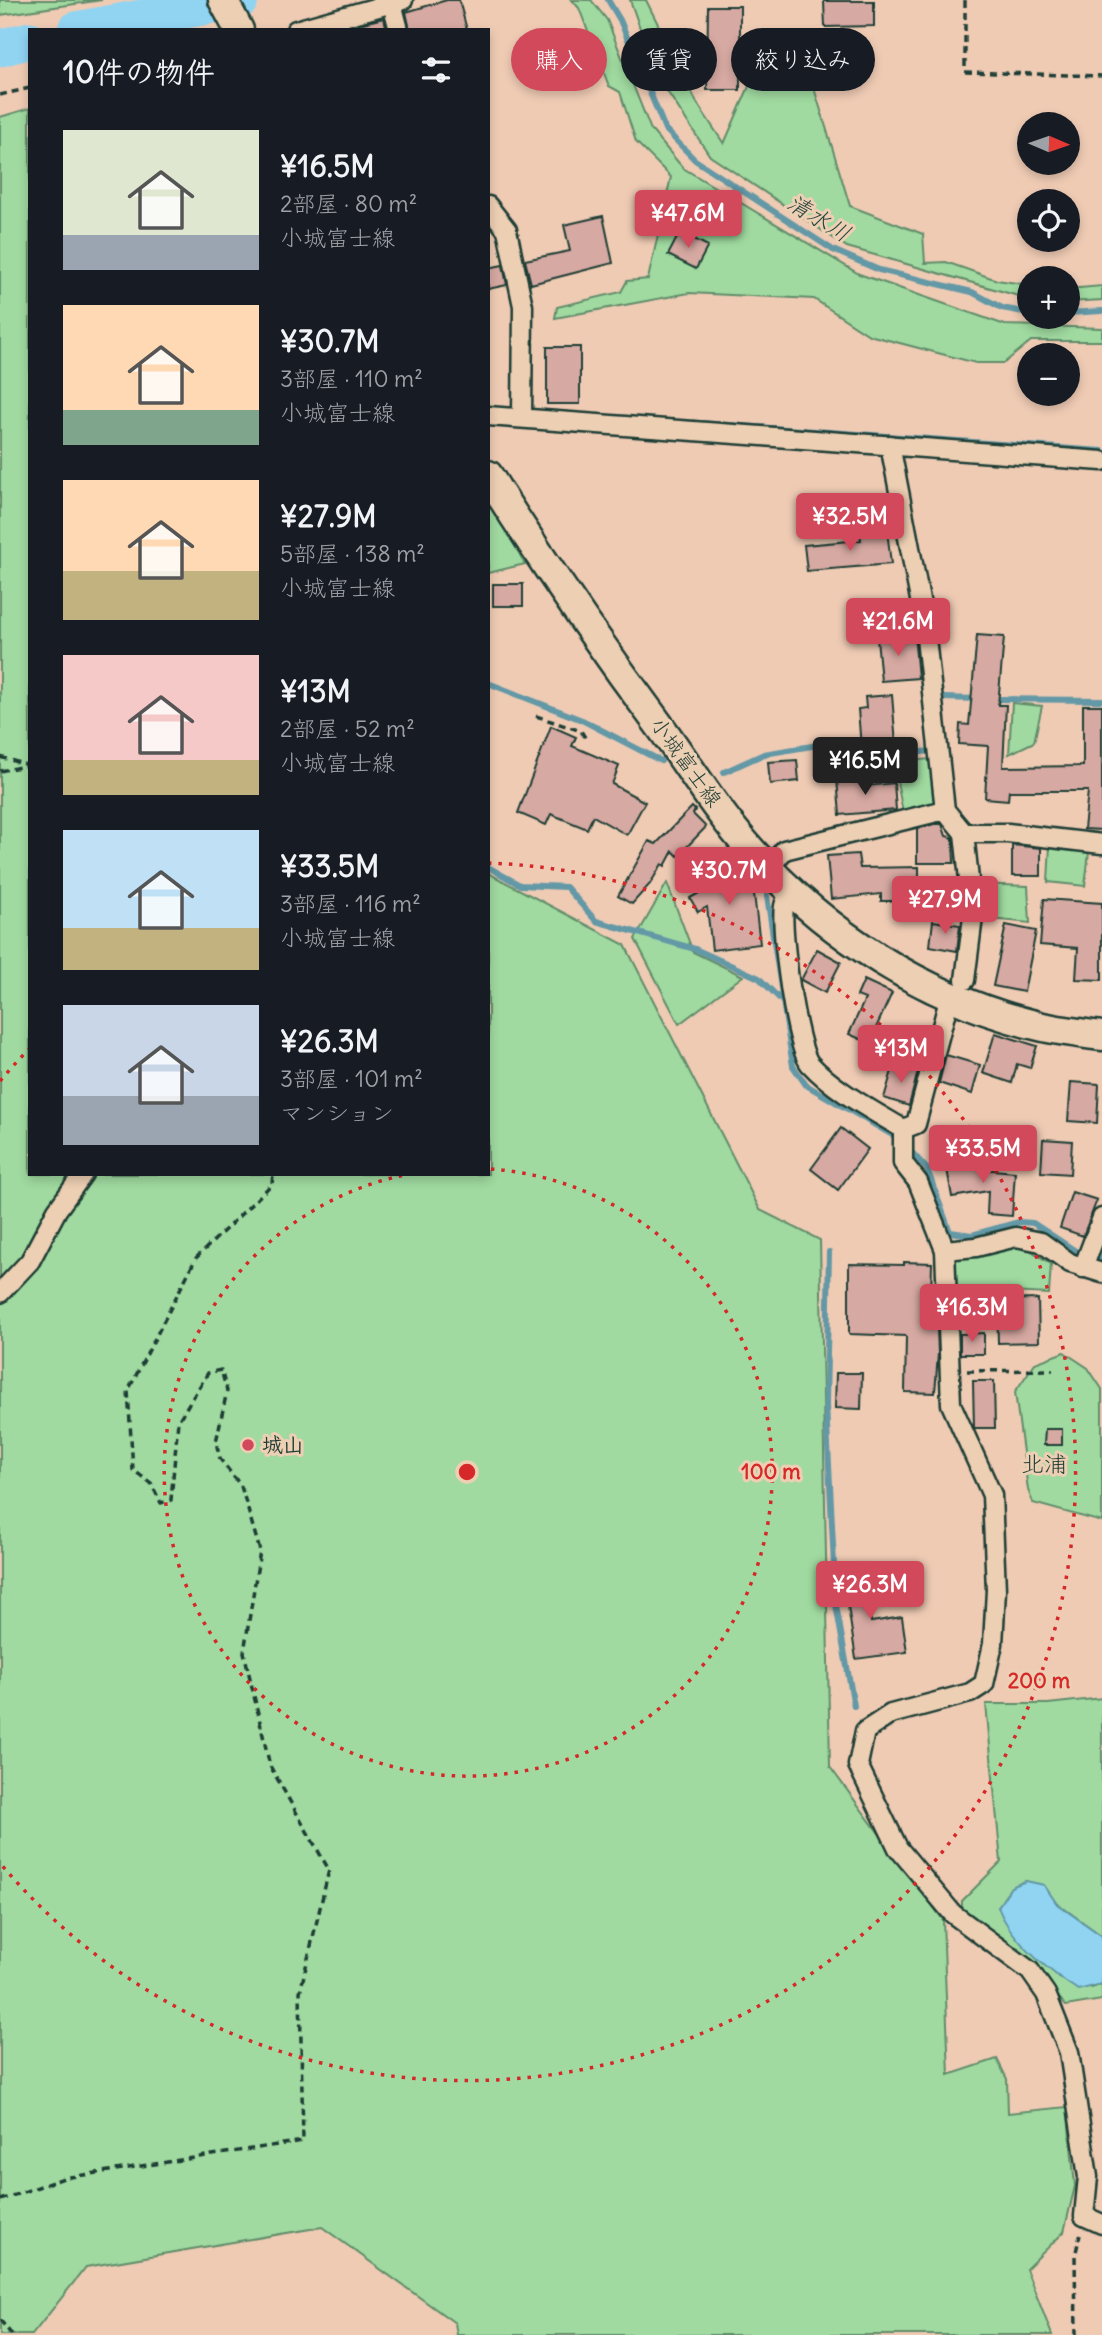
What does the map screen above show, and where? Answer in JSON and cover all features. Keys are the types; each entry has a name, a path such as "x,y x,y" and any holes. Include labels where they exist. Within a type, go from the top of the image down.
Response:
{"main road":[{"path":"223,0 238,28"},
{"name":"小城富士線","path":"490,478 615,667 748,847 790,891 838,933 892,968 957,988 1039,1026 1102,1036"}],"street":[{"path":"303,28 398,1 399,28"},
{"path":"490,209 507,230 523,306 523,418"},
{"path":"490,416 1102,461"},
{"path":"890,445 924,620 945,810 964,833 974,917 957,988 916,1124 903,1129"},
{"path":"769,869 784,850 945,810"},
{"path":"964,833 1009,833 1102,844"},
{"path":"790,891 784,906 784,935 800,1042 809,1063 847,1094 903,1129"},
{"path":"903,1129 903,1163 918,1182 945,1250 947,1371 954,1413 992,1495 996,1590 993,1644 984,1684 970,1693 891,1714 865,1731 858,1765 898,1848 953,1913 1030,1971 1046,1994 1069,2052 1088,2177 1084,2216 1102,2224"},
{"path":"0,1293 30,1261 57,1210 82,1176"},
{"path":"1083,1268 1102,1218"},
{"path":"945,1250 976,1247 1016,1237 1041,1242 1070,1263 1102,1273"}],"path":[{"path":"965,0 965,72 1102,76"},
{"path":"0,96 28,89"},
{"path":"536,716 581,731 586,738"},
{"path":"0,757 28,766"},
{"path":"0,771 28,766"},
{"path":"0,2200 64,2178 303,2141 300,1992 329,1870 270,1766 244,1652 260,1551 241,1486 220,1459 216,1442 228,1391 221,1370 208,1373 178,1421 171,1500 161,1503 151,1483 133,1470 128,1391 196,1258 272,1184 273,1176"},
{"path":"947,1371 1053,1370"},
{"path":"1076,2335 1075,2256 1084,2216"},
{"path":"0,2320 12,2335"}],"green space":[{"path":"0,0 102,0 0,15"},
{"path":"572,0 591,0 607,20 621,55 621,91 635,91 651,130 683,168 859,274 1005,325 1017,325 1017,329 1102,328 1102,341 1017,343 1017,352 1004,363 976,363 869,335 814,299 689,293 555,318 557,307 621,292 627,281 648,279 671,177 636,142 620,92 609,86 607,28 587,28 579,8"},
{"path":"630,0 646,0 660,28 640,28"},
{"path":"667,91 691,91 724,144 747,91 815,91 850,206 923,234 925,263 946,262 997,280 1017,283 1017,296 847,247 710,156"},
{"path":"28,109 28,1176 490,1176 490,874 625,945 760,1210 820,1240 830,1767 943,1920 949,2075 997,2059 1007,2079 1008,2113 1067,2107 1075,2186 1064,2232 1026,2269 1052,2335 457,2335 455,2323 322,2227 86,2267 32,2335 0,2335 0,117"},
{"path":"1102,286 1102,300 1080,301 1080,288"},
{"path":"490,501 525,564 490,573"},
{"path":"1012,703 1042,706 1034,742 1009,754"},
{"path":"932,759 935,802 903,812 893,762"},
{"path":"1050,845 1089,852 1085,886 1048,882"},
{"path":"667,883 693,952 743,976 679,1024 635,939"},
{"path":"979,884 1028,886 1030,923 981,918"},
{"path":"1024,1246 1051,1264 1049,1294 989,1291 986,1312 956,1311 953,1256"},
{"path":"1064,1352 1088,1368 1102,1389 1102,1522 1033,1503 1028,1490 1015,1392 1035,1363"},
{"path":"1102,1698 1102,1936 1026,1881 1011,1887 998,1907 1022,1942 1059,1977 1092,1988 1102,1984 1102,2000 1066,2006 1032,1966 962,1910 962,1901 1001,1862 986,1704 1048,1704"}],"water":[{"path":"1026,1881 1044,1885 1057,1904 1102,1936 1102,1984 1078,1990 1043,1964 1012,1932 998,1907 1011,1887"}],"building":[{"path":"447,0 459,0 466,28 410,28 406,12"},
{"path":"824,1 874,1 874,26 825,27"},
{"path":"708,6 740,6 740,28 731,28 731,90 717,90 717,28 708,28"},
{"path":"384,18 386,28 360,28 359,24"},
{"path":"603,216 613,263 531,284 525,260 570,251 564,225"},
{"path":"680,232 708,246 696,269 668,255"},
{"path":"503,265 507,285 490,289 490,268"},
{"path":"547,347 580,347 580,404 547,404"},
{"path":"887,530 891,564 807,571 804,545 861,540 860,533"},
{"path":"493,584 523,584 523,606 493,606"},
{"path":"914,634 918,678 881,681 877,638"},
{"path":"977,635 1004,637 998,705 1006,705 1003,767 1083,766 1083,705 1102,705 1102,830 1084,829 1088,791 1009,791 1008,800 985,798 988,746 959,744 960,724 969,725"},
{"path":"892,695 896,745 861,748 858,709 866,708 865,697"},
{"path":"551,726 576,737 572,746 619,766 612,784 645,802 627,835 593,816 587,829 551,814 546,825 518,813"},
{"path":"797,760 799,781 770,784 768,762"},
{"path":"866,776 867,786 894,783 896,810 840,815 837,779"},
{"path":"692,807 695,810 693,814 706,827 678,856 673,851 665,866 662,864 650,884 632,904 618,896 649,841 656,844"},
{"path":"942,824 946,836 953,838 954,863 917,863 917,829"},
{"path":"1012,845 1041,848 1041,876 1012,876"},
{"path":"858,854 860,868 919,867 919,901 881,901 881,894 831,899 827,856"},
{"path":"733,855 754,894 760,944 712,950 707,907 698,912 690,898 712,886 704,871"},
{"path":"1044,899 1102,903 1102,980 1076,979 1078,948 1040,945"},
{"path":"933,921 960,925 957,951 930,946"},
{"path":"1006,925 1036,931 1024,992 993,986"},
{"path":"817,949 841,962 825,993 801,980"},
{"path":"864,980 892,993 869,1043 849,1034 865,999 857,996"},
{"path":"995,1033 1037,1046 1030,1068 1017,1064 1012,1083 983,1073"},
{"path":"946,1055 980,1065 972,1094 939,1083"},
{"path":"894,1064 918,1071 909,1106 884,1098"},
{"path":"1071,1082 1099,1084 1097,1123 1068,1121"},
{"path":"841,1128 868,1149 838,1190 811,1169"},
{"path":"1043,1139 1072,1141 1070,1174 1041,1172"},
{"path":"982,1161 982,1169 1015,1172 1012,1216 987,1214 988,1191 952,1197 946,1163"},
{"path":"1072,1192 1097,1200 1083,1236 1060,1228"},
{"path":"904,1262 932,1263 930,1326 937,1326 938,1354 935,1393 905,1392 906,1336 849,1334 849,1264 904,1265"},
{"path":"1038,1299 1039,1342 998,1343 997,1300"},
{"path":"984,1333 984,1354 960,1354 960,1334"},
{"path":"836,1373 862,1373 861,1409 835,1408"},
{"path":"973,1381 994,1381 995,1428 974,1428"},
{"path":"1045,1429 1062,1429 1062,1445 1044,1445"},
{"path":"862,1564 871,1622 902,1617 907,1652 856,1659 842,1567"}],"waterway":[{"path":"87,28 240,0"},
{"name":"清水川","path":"608,0 620,20 665,129 695,160 833,250 879,270 972,292 1002,308 1017,311"},
{"path":"0,48 28,41"},
{"name":"清水川","path":"1080,312 1102,311"},
{"path":"685,422 1102,451"},
{"path":"490,684 582,720 661,761"},
{"path":"943,698 978,699"},
{"path":"992,699 1102,700"},
{"path":"724,772 764,754 818,745 829,763 930,751"},
{"path":"490,868 520,885 566,887 596,921 695,949 759,978 782,1001"},
{"path":"767,896 793,1066 806,1085 899,1139"},
{"path":"907,1147 927,1169 950,1232 972,1235 1019,1222 1033,1223 1077,1252 1102,1258"},
{"path":"829,1252 826,1405 836,1605 854,1706"}],"place":[{"name":"城山","path":"248,1445"}],"district":[{"name":"北浦","path":"1044,1464"}]}
